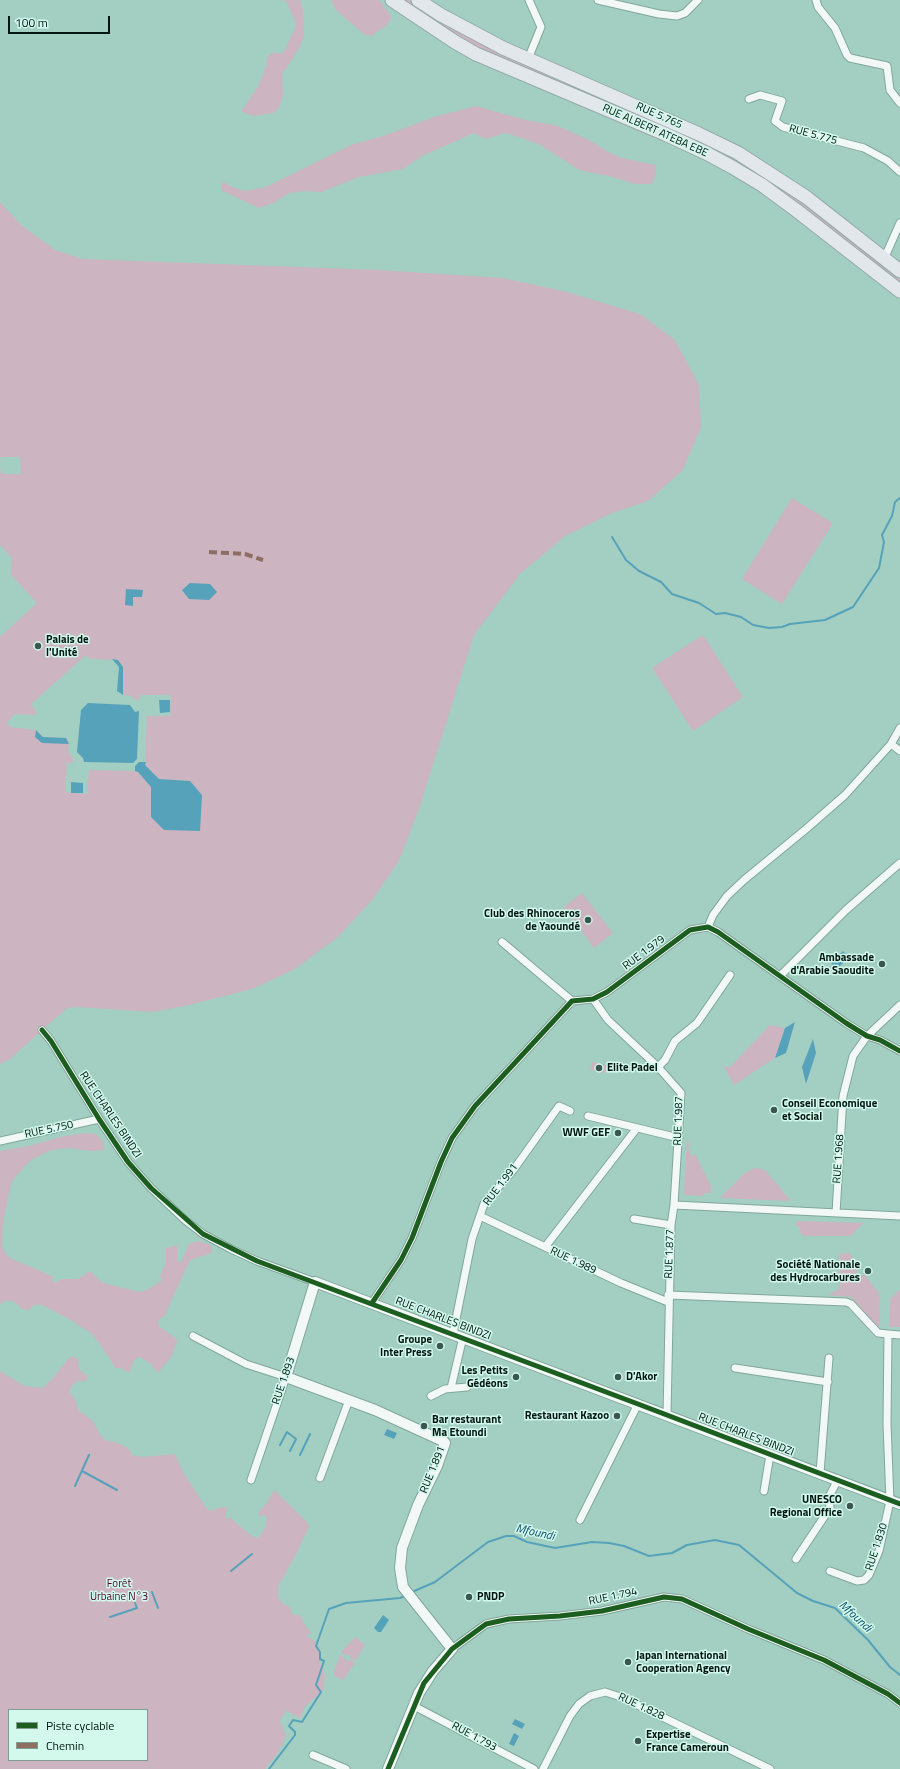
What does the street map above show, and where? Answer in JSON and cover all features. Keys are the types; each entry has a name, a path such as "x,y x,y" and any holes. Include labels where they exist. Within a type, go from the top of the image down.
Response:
{"highway":[{"name":"RUE ALBERT ATEBA EBE","path":"392,0 405,10 476,54 665,134 732,167 762,185 796,210 900,291"},
{"name":"RUE 5.765","path":"418,0 474,34 699,134 738,153 769,171 806,197 900,271"}],"street":[{"path":"528,59 541,27 530,0"},
{"path":"598,0 659,14 678,16 685,13 698,0"},
{"path":"816,0 818,7 835,28 847,55 850,58 887,66 890,90 900,103"},
{"name":"RUE 5.775","path":"749,99 760,95 782,101 775,121 783,127 864,148 888,161 900,172"},
{"path":"884,259 900,223"},
{"path":"900,728 891,744 845,795 738,885 713,915 708,927 782,975 866,1036 880,1040 900,1051"},
{"path":"891,744 900,751"},
{"path":"782,975 846,910 900,863"},
{"name":"RUE 1.979","path":"593,999 622,982 690,930 708,927"},
{"path":"502,942 572,1001"},
{"path":"658,1067 665,1060 675,1041 697,1023 730,975"},
{"path":"372,1303 401,1260 412,1238 441,1162 452,1138 463,1122 475,1106 572,1001 593,999"},
{"name":"RUE 1.987","path":"593,999 608,1020 658,1067 681,1093 674,1205"},
{"name":"RUE 1.968","path":"836,1213 843,1096 853,1056 866,1036 900,1005"},
{"name":"RUE CHARLES BINDZI","path":"42,1030 51,1041 98,1119 128,1162 151,1188 203,1234 257,1261 838,1479 895,1503"},
{"name":"RUE 1.991","path":"451,1388 472,1239 484,1204 514,1168 559,1106 570,1111"},
{"path":"588,1116 679,1138"},
{"name":"RUE 5.750","path":"0,1141 98,1119"},
{"path":"545,1247 637,1128"},
{"path":"674,1205 900,1216"},
{"name":"RUE 1.877","path":"674,1205 671,1225 668,1299 846,1302 851,1304 878,1333 900,1335"},
{"name":"RUE 1.989","path":"480,1216 621,1283 668,1299"},
{"path":"634,1219 671,1225"},
{"name":"RUE 1.893","path":"251,1480 286,1377 315,1282"},
{"path":"667,1416 668,1299"},
{"path":"888,1334 887,1424 895,1503"},
{"path":"193,1336 246,1364 286,1377"},
{"path":"820,1473 829,1358"},
{"path":"735,1368 828,1382"},
{"name":"RUE 1.891","path":"286,1377 349,1400 445,1443 437,1466 418,1505 402,1548 400,1568 403,1587 452,1648"},
{"path":"431,1396 451,1388 467,1387"},
{"path":"320,1478 349,1400"},
{"path":"580,1520 638,1404"},
{"path":"764,1491 770,1454"},
{"path":"796,1559 830,1508 829,1497 838,1479"},
{"name":"RUE 1.830","path":"830,1571 858,1581 864,1580 869,1575 895,1503"},
{"name":"RUE 1.794","path":"388,1769 424,1683 452,1648 486,1624 509,1619 574,1615 602,1611 664,1597 682,1599 748,1629 824,1660 888,1694 900,1703"},
{"name":"RUE 1.828","path":"543,1769 570,1716 579,1704 590,1696 605,1692 621,1696 770,1769"},
{"name":"RUE 1.793","path":"414,1706 534,1769"},
{"path":"313,1755 346,1769"}],"green space":[{"path":"282,0 300,0 303,11 304,36 299,48 282,75 283,96 279,108 273,113 253,116 241,111 258,87 267,64 267,58 271,53 283,53 295,29 296,23 286,1"},
{"path":"331,0 379,0 389,13 391,19 387,25 372,36 365,35 336,10"},
{"path":"400,0 411,0 423,8 734,154 791,192 900,276 900,285 787,197 462,40"},
{"path":"476,106 526,120 558,126 593,142 606,151 622,158 655,165 656,173 652,184 635,184 613,177 579,170 539,144 506,133 485,139 474,133 422,156 403,169 359,177 321,192 307,191 289,193 274,203 259,208 221,190 221,184 224,182 232,187 245,191 266,187 351,145 386,135 434,117"},
{"path":"0,202 21,225 55,250 83,259 379,270 503,278 567,292 640,314 675,340 699,385 701,427 683,470 648,501 612,513 565,536 520,574 474,635 419,809 399,861 373,899 338,937 295,969 252,989 185,1006 152,1012 78,1007 67,1008 10,1059 0,1064 0,637 37,603 11,575 12,558 0,545 0,469 2,474 21,474 20,457 1,457 0,460","holes":["85,656 91,659 118,660 123,667 123,695 131,696 134,699 139,700 140,695 171,695 170,716 147,716 145,765 159,779 190,781 202,795 199,831 151,817 151,787 138,772 135,771 89,770 87,794 65,792 67,763 73,763 73,758 68,752 69,741 66,738 43,737 36,730 10,727 7,722 15,714 36,715 36,711 31,704"]},
{"path":"792,498 833,523 782,604 742,579"},
{"path":"703,635 743,697 693,731 652,668"},
{"name":"Club des Rhinoceros de Yaoundé","path":"582,893 613,933 594,948 564,907"},
{"path":"770,1025 785,1028 775,1058 734,1085 724,1067 726,1066 729,1068"},
{"name":"Elite Padel","path":"592,1062 607,1066 605,1073 590,1070"},
{"path":"85,1133 96,1134 104,1143 104,1150 92,1151 69,1148 51,1150 31,1160 15,1177 11,1184 3,1222 2,1245 5,1253 10,1258 52,1276 54,1283 63,1279 78,1279 90,1271 103,1283 140,1292 149,1289 162,1280 160,1276 166,1263 166,1248 177,1245 177,1263 182,1260 189,1244 198,1241 211,1245 212,1253 190,1260 165,1315 159,1320 158,1324 160,1327 178,1340 171,1357 158,1373 151,1364 140,1357 134,1360 129,1373 121,1368 115,1368 105,1351 92,1334 71,1320 42,1305 34,1305 29,1310 22,1309 14,1301 4,1301 0,1305 0,1151 29,1146 60,1137"},
{"path":"687,1139 690,1146 688,1147 691,1156 695,1154 711,1186 711,1193 704,1193 704,1196 684,1195"},
{"path":"755,1168 765,1170 791,1201 720,1198 745,1173"},
{"path":"797,1221 864,1223 850,1236 804,1236 800,1233 800,1227 796,1226"},
{"path":"849,1253 861,1267 856,1272 860,1277 864,1274 879,1293 880,1326 877,1326 851,1297 828,1295 839,1289 840,1254"},
{"path":"900,1289 900,1327 889,1327 890,1299"},
{"name":"Forêt Urbaine N°3","path":"72,1356 78,1359 79,1370 88,1376 86,1381 77,1381 69,1391 76,1401 78,1410 92,1420 101,1436 105,1440 118,1443 129,1449 132,1455 143,1457 175,1454 183,1472 207,1509 211,1511 222,1507 228,1508 226,1518 230,1518 252,1536 258,1538 265,1529 267,1519 265,1515 259,1516 258,1513 266,1504 274,1490 308,1523 309,1527 278,1587 278,1597 283,1604 289,1606 293,1615 300,1615 312,1634 308,1634 307,1637 312,1639 320,1649 320,1663 325,1674 323,1691 305,1706 300,1719 286,1710 280,1721 286,1736 278,1753 265,1769 0,1769 0,1371 24,1386 43,1388 68,1359"},
{"path":"355,1637 365,1645 355,1661 351,1659 350,1655 345,1655 341,1652"},
{"path":"340,1655 344,1657 346,1661 350,1660 355,1663 343,1680 333,1675"}],"water":[{"path":"190,583 210,584 217,592 209,600 189,599 182,590"},
{"path":"126,589 143,590 142,597 133,597 133,606 125,605"},
{"path":"112,659 118,660 123,667 123,695 117,691 119,667"},
{"path":"159,700 170,700 170,712 160,713"},
{"path":"88,703 130,705 135,712 139,711 137,759 133,763 84,762 83,758 77,752 81,710"},
{"path":"36,730 43,737 66,738 69,744 42,743 35,737"},
{"path":"139,762 146,762 145,765 159,779 190,781 202,795 200,831 164,830 151,817 151,787 138,772 135,771 135,766"},
{"path":"71,782 83,783 83,793 71,793"},
{"path":"843,951 849,957 837,969 831,963"},
{"path":"795,1022 786,1053 775,1058 785,1028"},
{"path":"813,1039 816,1053 806,1084 802,1067"},
{"path":"387,1429 397,1433 394,1439 384,1435"},
{"path":"383,1615 389,1620 381,1632 378,1632 374,1628"},
{"path":"515,1719 525,1724 522,1729 512,1724"},
{"path":"514,1733 519,1736 514,1746 509,1744"}],"waterway":[{"path":"612,537 626,560 639,571 661,582 672,594 699,603 716,614 725,613 741,617 753,625 769,628 782,627 790,624 825,620 853,607 879,568 884,542 882,535 892,516 895,502 900,498"},
{"path":"280,1445 287,1432 296,1439 290,1451"},
{"path":"300,1455 310,1434"},
{"path":"75,1486 89,1455"},
{"path":"82,1471 117,1490"},
{"name":"Mfoundi","path":"412,1592 435,1582 488,1542 506,1536 514,1536 527,1542 555,1548 592,1542 609,1543 624,1546 649,1556 672,1553 687,1545 715,1540 739,1545 797,1593 813,1601 835,1608 868,1640 890,1667 900,1675"},
{"path":"231,1571 252,1554"},
{"path":"152,1592 158,1608"},
{"name":"Mfoundi","path":"269,1769 295,1735 295,1732 289,1726 293,1720 302,1722 321,1692 316,1685 324,1661 320,1659 320,1652 316,1646 329,1609 346,1603 400,1598 405,1596"},
{"path":"110,1617 137,1608 135,1603"}],"marked path":[{"path":"209,552 245,554 263,560"}],"cycle path":[{"path":"372,1303 401,1260 412,1238 441,1162 452,1138 475,1106 572,1001 593,999 607,992 690,930 708,927 718,932 846,1023 867,1036 880,1040 900,1051"},
{"path":"42,1030 51,1041 99,1119 128,1162 151,1188 203,1234 257,1261 900,1504"},
{"path":"388,1769 424,1683 452,1649 486,1624 509,1619 560,1616 602,1611 664,1597 682,1599 748,1629 824,1660 888,1694 900,1703"}],"place":[{"name":"Palais de l'Unité","path":"38,646"},
{"name":"Club des Rhinoceros de Yaoundé","path":"588,920"},
{"name":"Ambassade d'Arabie Saoudite","path":"882,964"},
{"name":"Elite Padel","path":"599,1068"},
{"name":"Conseil Economique et Social","path":"774,1110"},
{"name":"WWF GEF","path":"618,1133"},
{"name":"Société Nationale des Hydrocarbures","path":"868,1271"},
{"name":"Groupe Inter Press","path":"440,1346"},
{"name":"Les Petits Gédéons","path":"516,1377"},
{"name":"D'Akor","path":"618,1377"},
{"name":"Restaurant Kazoo","path":"617,1416"},
{"name":"Bar restaurant Ma Etoundi","path":"424,1426"},
{"name":"UNESCO Regional Office","path":"850,1506"},
{"name":"PNDP","path":"469,1597"},
{"name":"Japan International Cooperation Agency","path":"628,1662"},
{"name":"Expertise France Cameroun","path":"638,1741"}]}
